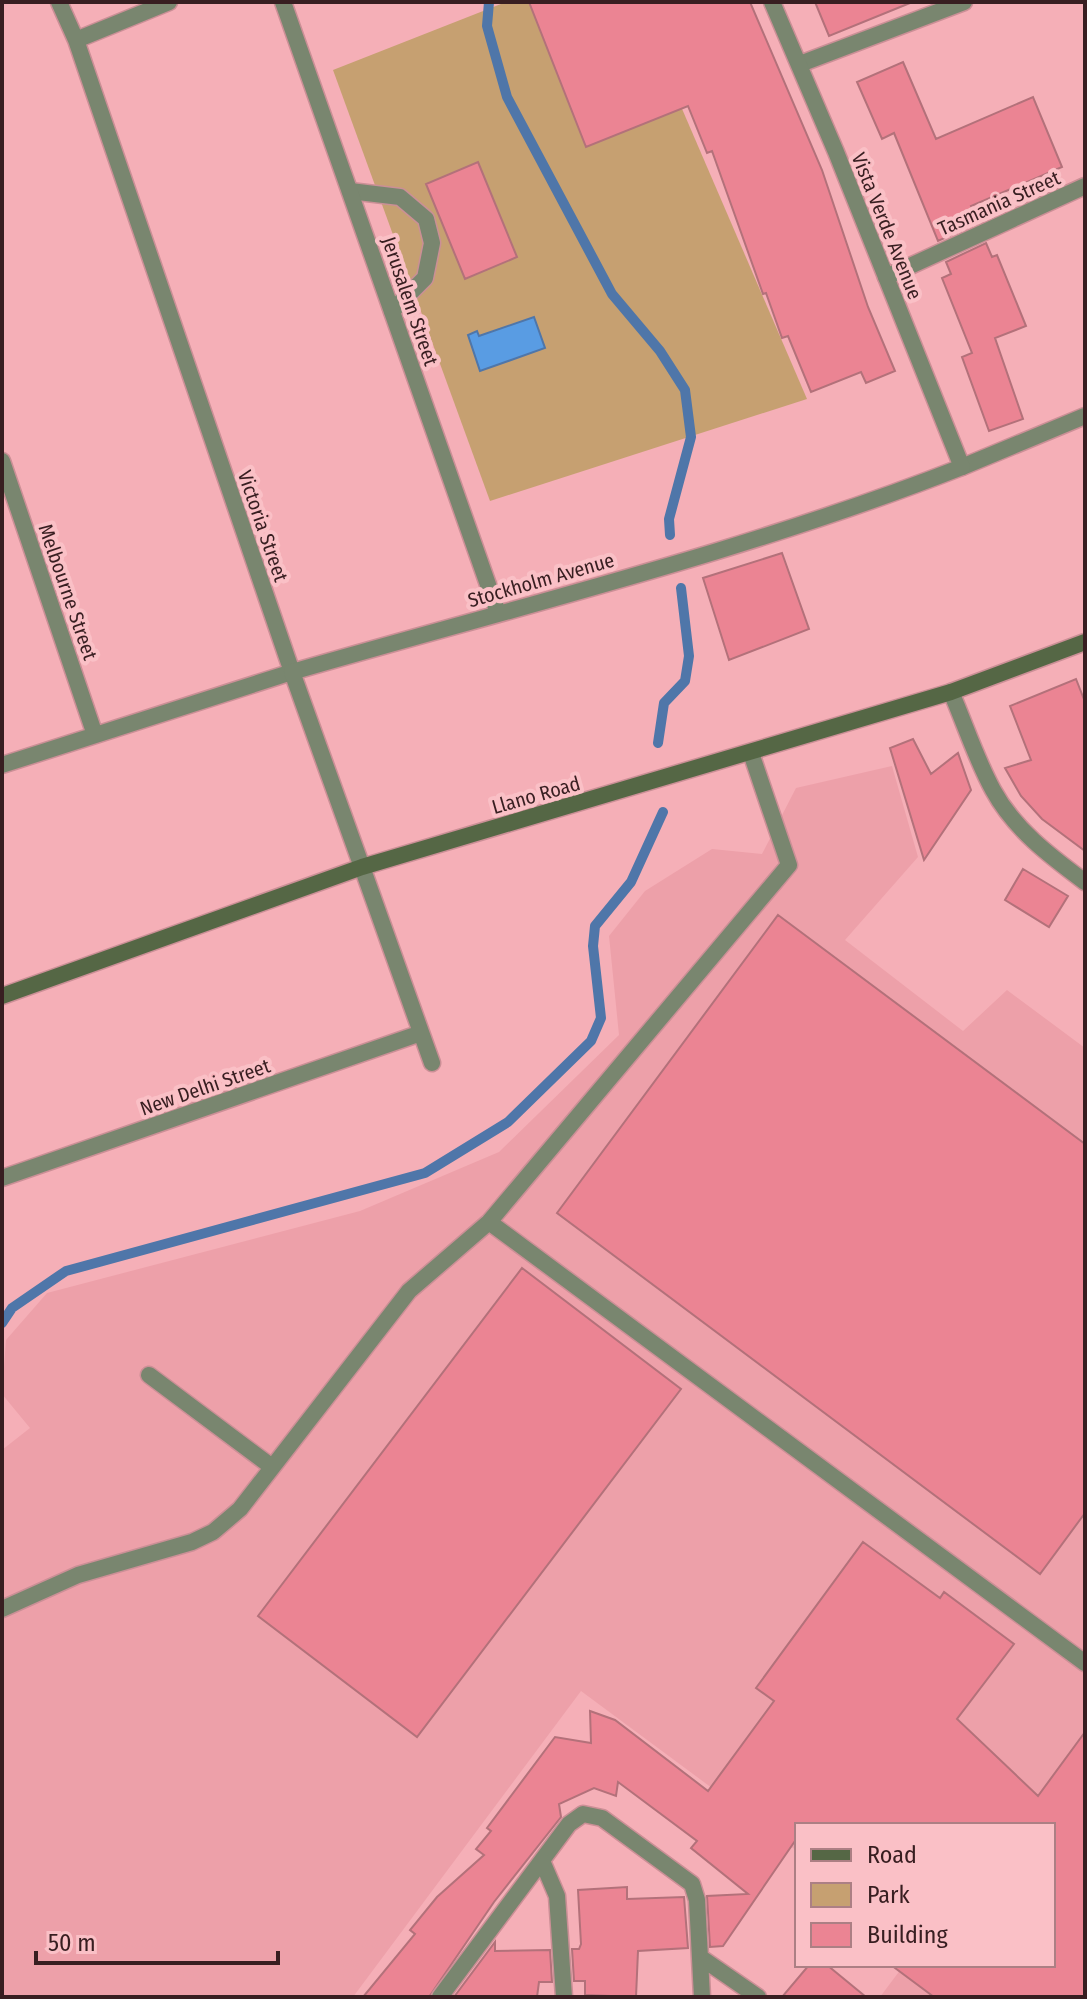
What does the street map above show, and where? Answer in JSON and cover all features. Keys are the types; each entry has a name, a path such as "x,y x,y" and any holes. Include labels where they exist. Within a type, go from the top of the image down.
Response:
{"main road":[{"name":"Llano Road","path":"2,996 362,867 951,692 1085,642"}],"street":[{"name":"Victoria Street","path":"59,2 76,40 292,672 432,1063"},
{"path":"76,40 169,2"},
{"name":"Jerusalem Street","path":"283,2 498,613"},
{"name":"Vista Verde Avenue","path":"772,2 800,64 962,467"},
{"path":"800,64 964,2"},
{"name":"Tasmania Street","path":"886,277 1085,186"},
{"path":"350,191 400,197 426,219 432,243 425,278 392,311"},
{"name":"Stockholm Avenue","path":"2,765 292,672 828,516 962,467 1085,416"},
{"name":"Melbourne Street","path":"2,461 95,735"},
{"path":"951,692 993,791 1017,825 1046,853 1085,882"},
{"path":"2,1609 78,1575 192,1542 213,1532 240,1509 409,1291 489,1222 789,865 751,753"},
{"name":"New Delhi Street","path":"2,1178 421,1033"},
{"path":"489,1222 1085,1663"},
{"path":"149,1375 272,1467"},
{"path":"440,1997 569,1824 583,1814 602,1818 692,1884 697,1900 702,1997"},
{"path":"542,1861 557,1896 564,1997"},
{"path":"700,1957 758,1997"}],"shaded area":[{"path":"892,766 918,857 845,940 963,1031 1007,990 1085,1048 1085,1997 880,1997 902,1967 1055,1967 1055,1823 795,1823 795,1850 581,1691 353,1997 2,1997 2,1450 30,1428 2,1394 6,1340 47,1293 360,1211 499,1152 619,1035 609,936 645,891 712,849 762,854 796,788"}],"green space":[{"path":"506,2 636,2 807,399 490,501 333,70"}],"water":[{"path":"534,317 545,348 480,371 468,335 477,331 479,336"}],"building":[{"path":"529,2 750,2 822,170 868,307 895,371 866,383 861,372 811,392 788,336 782,338 766,293 763,294 712,151 707,153 688,106 586,147"},
{"path":"815,2 910,2 910,3 829,36"},
{"path":"903,62 936,139 1033,97 1062,167 971,206 978,223 938,241 894,133 882,139 857,82"},
{"path":"478,162 517,257 465,279 426,184"},
{"path":"986,243 992,257 997,255 1026,326 995,338 1023,419 989,431 962,357 972,353 942,278 951,274 946,262"},
{"path":"782,553 809,629 729,660 703,578"},
{"path":"1076,679 1085,702 1085,851 1042,819 1021,796 1005,768 1031,760 1010,706"},
{"path":"913,739 931,774 958,753 971,790 924,860 890,748"},
{"path":"1023,869 1068,896 1049,927 1005,900"},
{"path":"778,915 1085,1144 1085,1513 1040,1574 557,1213"},
{"path":"522,1268 681,1389 417,1737 258,1616"},
{"path":"863,1542 940,1598 944,1592 1014,1644 957,1719 1038,1796 1085,1732 1085,1997 934,1997 894,1967 1055,1967 1055,1823 795,1823 795,1841 723,1946 710,1947 707,1896 748,1894 691,1848 697,1841 618,1782 616,1796 594,1788 559,1804 561,1817 494,1902 429,1997 363,1997 415,1934 410,1930 437,1897 484,1855 476,1849 491,1831 487,1828 555,1737 591,1743 590,1711 615,1720 708,1791 774,1701 756,1688"},
{"path":"627,1887 627,1899 684,1897 688,1948 638,1951 636,1997 585,1995 585,1981 574,1981 572,1949 579,1949 581,1944 578,1890"},
{"path":"495,1942 495,1951 550,1950 552,1982 539,1982 537,1997 454,1997"},
{"path":"807,1967 829,1967 866,1997 782,1997"}],"waterway":[{"path":"489,2 487,26 507,97 612,294 660,351 685,390 691,437 669,519 670,535"},
{"path":"658,743 664,703 685,681 689,656 681,588"},
{"path":"2,1323 12,1308 66,1271 425,1173 508,1122 591,1041 601,1018 593,946 595,926 631,882 663,812"}]}
